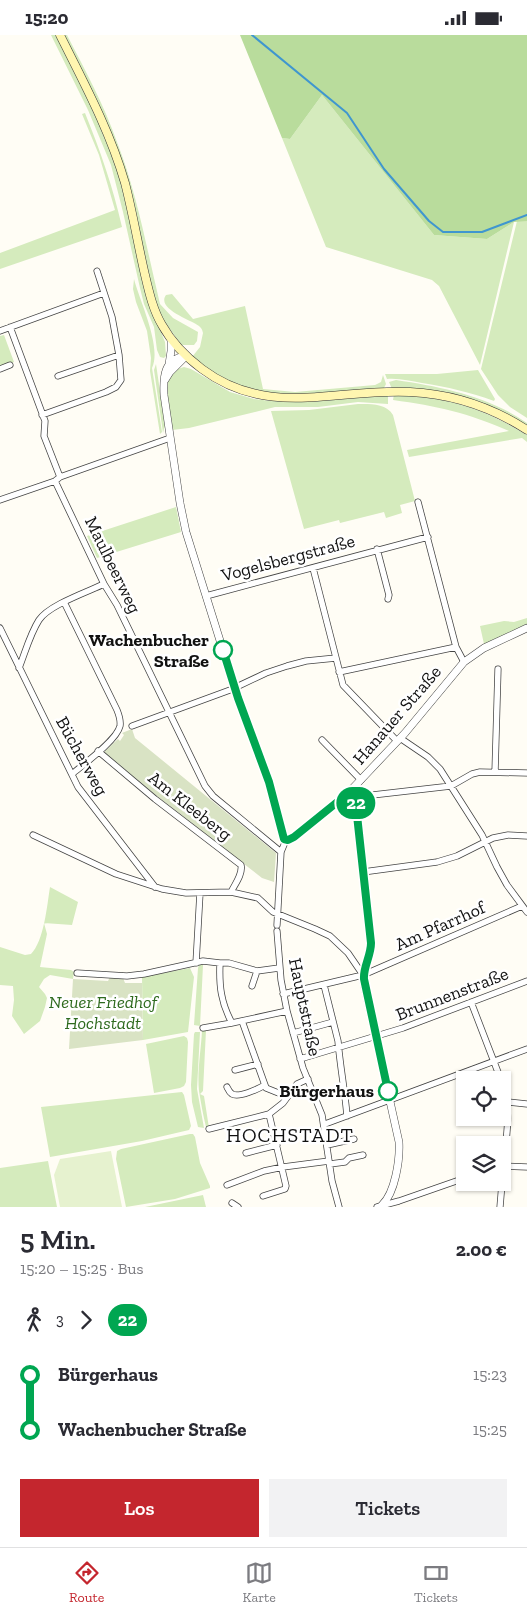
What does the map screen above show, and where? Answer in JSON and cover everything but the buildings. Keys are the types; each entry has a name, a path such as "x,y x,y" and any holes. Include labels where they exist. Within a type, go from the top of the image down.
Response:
{"main road":[{"path":"60,35 94,103 112,146 130,204 149,290 158,318 171,339 186,357 217,379 236,389 252,394 272,398 297,399 379,391 422,392 478,406 500,415 527,430"}],"street":[{"path":"42,415 116,387 119,384 121,377 119,355 112,317 97,271"},
{"path":"0,331 104,293"},
{"name":"Maulbeerweg","path":"10,327 45,423 44,436 58,479 104,584 113,598 208,791 281,852"},
{"path":"171,339 171,355 163,380 163,387 182,519 235,687 269,782 283,836 286,840 281,852 277,913"},
{"path":"58,376 119,355"},
{"path":"168,366 176,358 186,357"},
{"path":"163,387 170,372 186,357"},
{"path":"0,369 10,365"},
{"path":"0,500 170,438"},
{"path":"418,502 456,647 464,662"},
{"name":"Vogelsbergstraße","path":"206,596 428,537"},
{"name":"Vogelsbergstraße","path":"378,549 389,595 388,599"},
{"path":"313,568 339,672 346,689 399,740 433,761 486,842 500,874 527,912"},
{"path":"19,668 40,618 50,609 104,584"},
{"path":"64,602 120,716 120,725 117,733 72,774"},
{"name":"Bücherweg","path":"0,628 85,797 155,887"},
{"name":"Hanauer Straße","path":"286,840 294,837 346,795 353,795 353,788 399,740 464,662 484,648 527,628"},
{"path":"339,672 456,647"},
{"path":"132,726 292,664 336,658"},
{"path":"495,772 498,669"},
{"path":"322,740 361,780"},
{"name":"Am Kleeberg","path":"98,751 155,799 241,865 241,873 231,892"},
{"path":"363,975 371,948 353,795 451,786 475,773 527,773"},
{"path":"33,835 116,874 155,887 179,893 231,892 258,898 271,911 330,936 348,953 363,975 399,1142 399,1161 388,1197 379,1206"},
{"path":"363,872 443,861 493,838 505,835 527,836"},
{"path":"196,963 200,893"},
{"name":"Am Pfarrhof","path":"283,994 363,975 522,906"},
{"name":"Hauptstraße","path":"277,913 279,968 283,994 300,1059 325,1125 334,1192 339,1207"},
{"path":"77,973 127,976 203,961 229,963 257,971 279,968"},
{"path":"220,963 220,993 224,1008 232,1023"},
{"path":"252,986 257,971"},
{"name":"Brunnenstraße","path":"300,1059 396,1031 527,981"},
{"path":"324,985 338,1041 347,1116"},
{"path":"471,1002 497,1071"},
{"path":"204,1028 287,1011"},
{"path":"242,1021 266,1088 286,1096"},
{"path":"293,1033 333,1022"},
{"path":"325,1125 527,1049"},
{"path":"235,1070 258,1064"},
{"path":"209,1129 269,1114 283,1103 286,1096 297,1083 308,1079"},
{"path":"227,1087 235,1095 265,1085"},
{"path":"511,1102 527,1104"},
{"path":"263,1196 285,1189 286,1186 269,1114"},
{"path":"327,1145 354,1139"},
{"path":"246,1153 277,1145"},
{"path":"227,1185 264,1171 283,1167 344,1162 348,1158 363,1155"},
{"path":"511,1166 527,1167"},
{"path":"379,1206 400,1204 456,1182"},
{"path":"500,1207 501,1191"},
{"path":"232,1203 238,1207"}],"green space":[{"path":"51,35 56,35 92,108 117,167 156,320 165,342 166,356 164,358 160,357 157,350 154,327 144,304 111,165 88,110"},
{"path":"63,35 67,35 94,88 124,161 141,222 160,304 173,318 198,332 197,341 194,345 182,345 177,339 162,318 150,290 130,194"},
{"path":"240,35 527,35 527,221 514,222 487,239 434,235 322,95 290,139 282,138"},
{"path":"322,95 434,235 487,239 514,222 480,365 439,286 432,280 326,247 282,138 290,139"},
{"path":"85,113 106,169 122,227 0,269 0,253 115,210 99,155 82,114"},
{"path":"517,221 527,221 527,418 510,407 498,395 481,369"},
{"path":"134,279 149,324 154,348 152,368 162,432 160,434 150,371 151,358 147,331 136,302 133,289"},
{"path":"172,294 193,319 245,306 263,389 295,392 375,385 381,382 383,375 386,384 384,388 321,395 258,393 221,379 192,357 200,347 203,333 199,326 166,305 164,300 166,295"},
{"path":"4,335 14,362 0,367 0,336"},
{"path":"156,364 165,425 163,433 154,370"},
{"path":"184,367 191,369 230,392 254,399 310,402 388,395 388,404 358,402 318,407 275,407 189,428 172,430 166,394 167,385 175,371"},
{"path":"478,370 495,399 494,401 449,388 387,379 385,374 437,374"},
{"path":"396,380 430,386 481,399 527,423 527,428 489,408 392,389 389,382"},
{"path":"394,394 431,398 464,405 510,425 527,435 527,442 522,438 409,457 407,450 509,431 480,419 452,411 393,400"},
{"path":"358,404 382,406 393,415 415,501 400,505 402,513 386,518 384,512 340,523 339,520 304,529 271,411 309,410"},
{"path":"176,507 181,532 97,558 87,536"},
{"path":"527,618 527,625 484,644 480,626 504,621 514,622"},
{"path":"132,729 135,738 276,853 274,882 262,878 104,755 105,751 118,739 120,741 124,735 122,733"},
{"path":"50,887 78,902 72,925 44,923"},
{"path":"44,923 47,934 40,967 71,970 74,972 73,979 50,975 44,979 39,987 47,998 40,1021 24,1034 12,1016 13,986 0,985 0,947 25,955 31,954 39,941"},
{"path":"199,965 203,965 200,1026 194,1025"},
{"path":"190,968 194,977 188,1032 143,1040 142,977"},
{"name":"Neuer Friedhof Hochstadt","path":"110,977 123,978 125,983 142,983 143,1040 69,1049 73,979 108,981"},
{"path":"206,1030 203,1091 200,1094 204,1096 209,1128 206,1127 199,1091 202,1031"},
{"path":"195,1032 200,1032 197,1089 204,1128 198,1127 192,1102 191,1085"},
{"path":"184,1036 188,1042 186,1082 184,1086 154,1093 146,1044"},
{"path":"182,1092 191,1126 189,1130 142,1141 50,1157 41,1107"},
{"path":"193,1134 195,1137 200,1163 210,1188 175,1199 126,1207 116,1159 117,1151"},
{"path":"111,1151 122,1207 60,1207 54,1175 60,1159"},
{"path":"48,1161 57,1207 0,1207 0,1168"},
{"path":"203,1195 206,1207 145,1207"}],"waterway":[{"path":"252,35 347,113 384,169 429,221 443,232 482,232 527,215"}],"bus line":[{"name":"22","path":"223,650 238,698 269,782 284,839 288,840 294,837 346,795 351,793 356,799 371,943 370,956 363,975 388,1091"}],"place":[{"name":"Wachenbucher Straße","path":"223,650"},
{"name":"Bürgerhaus","path":"388,1091"}],"district":[{"name":"HOCHSTADT","path":"290,1135"}]}
